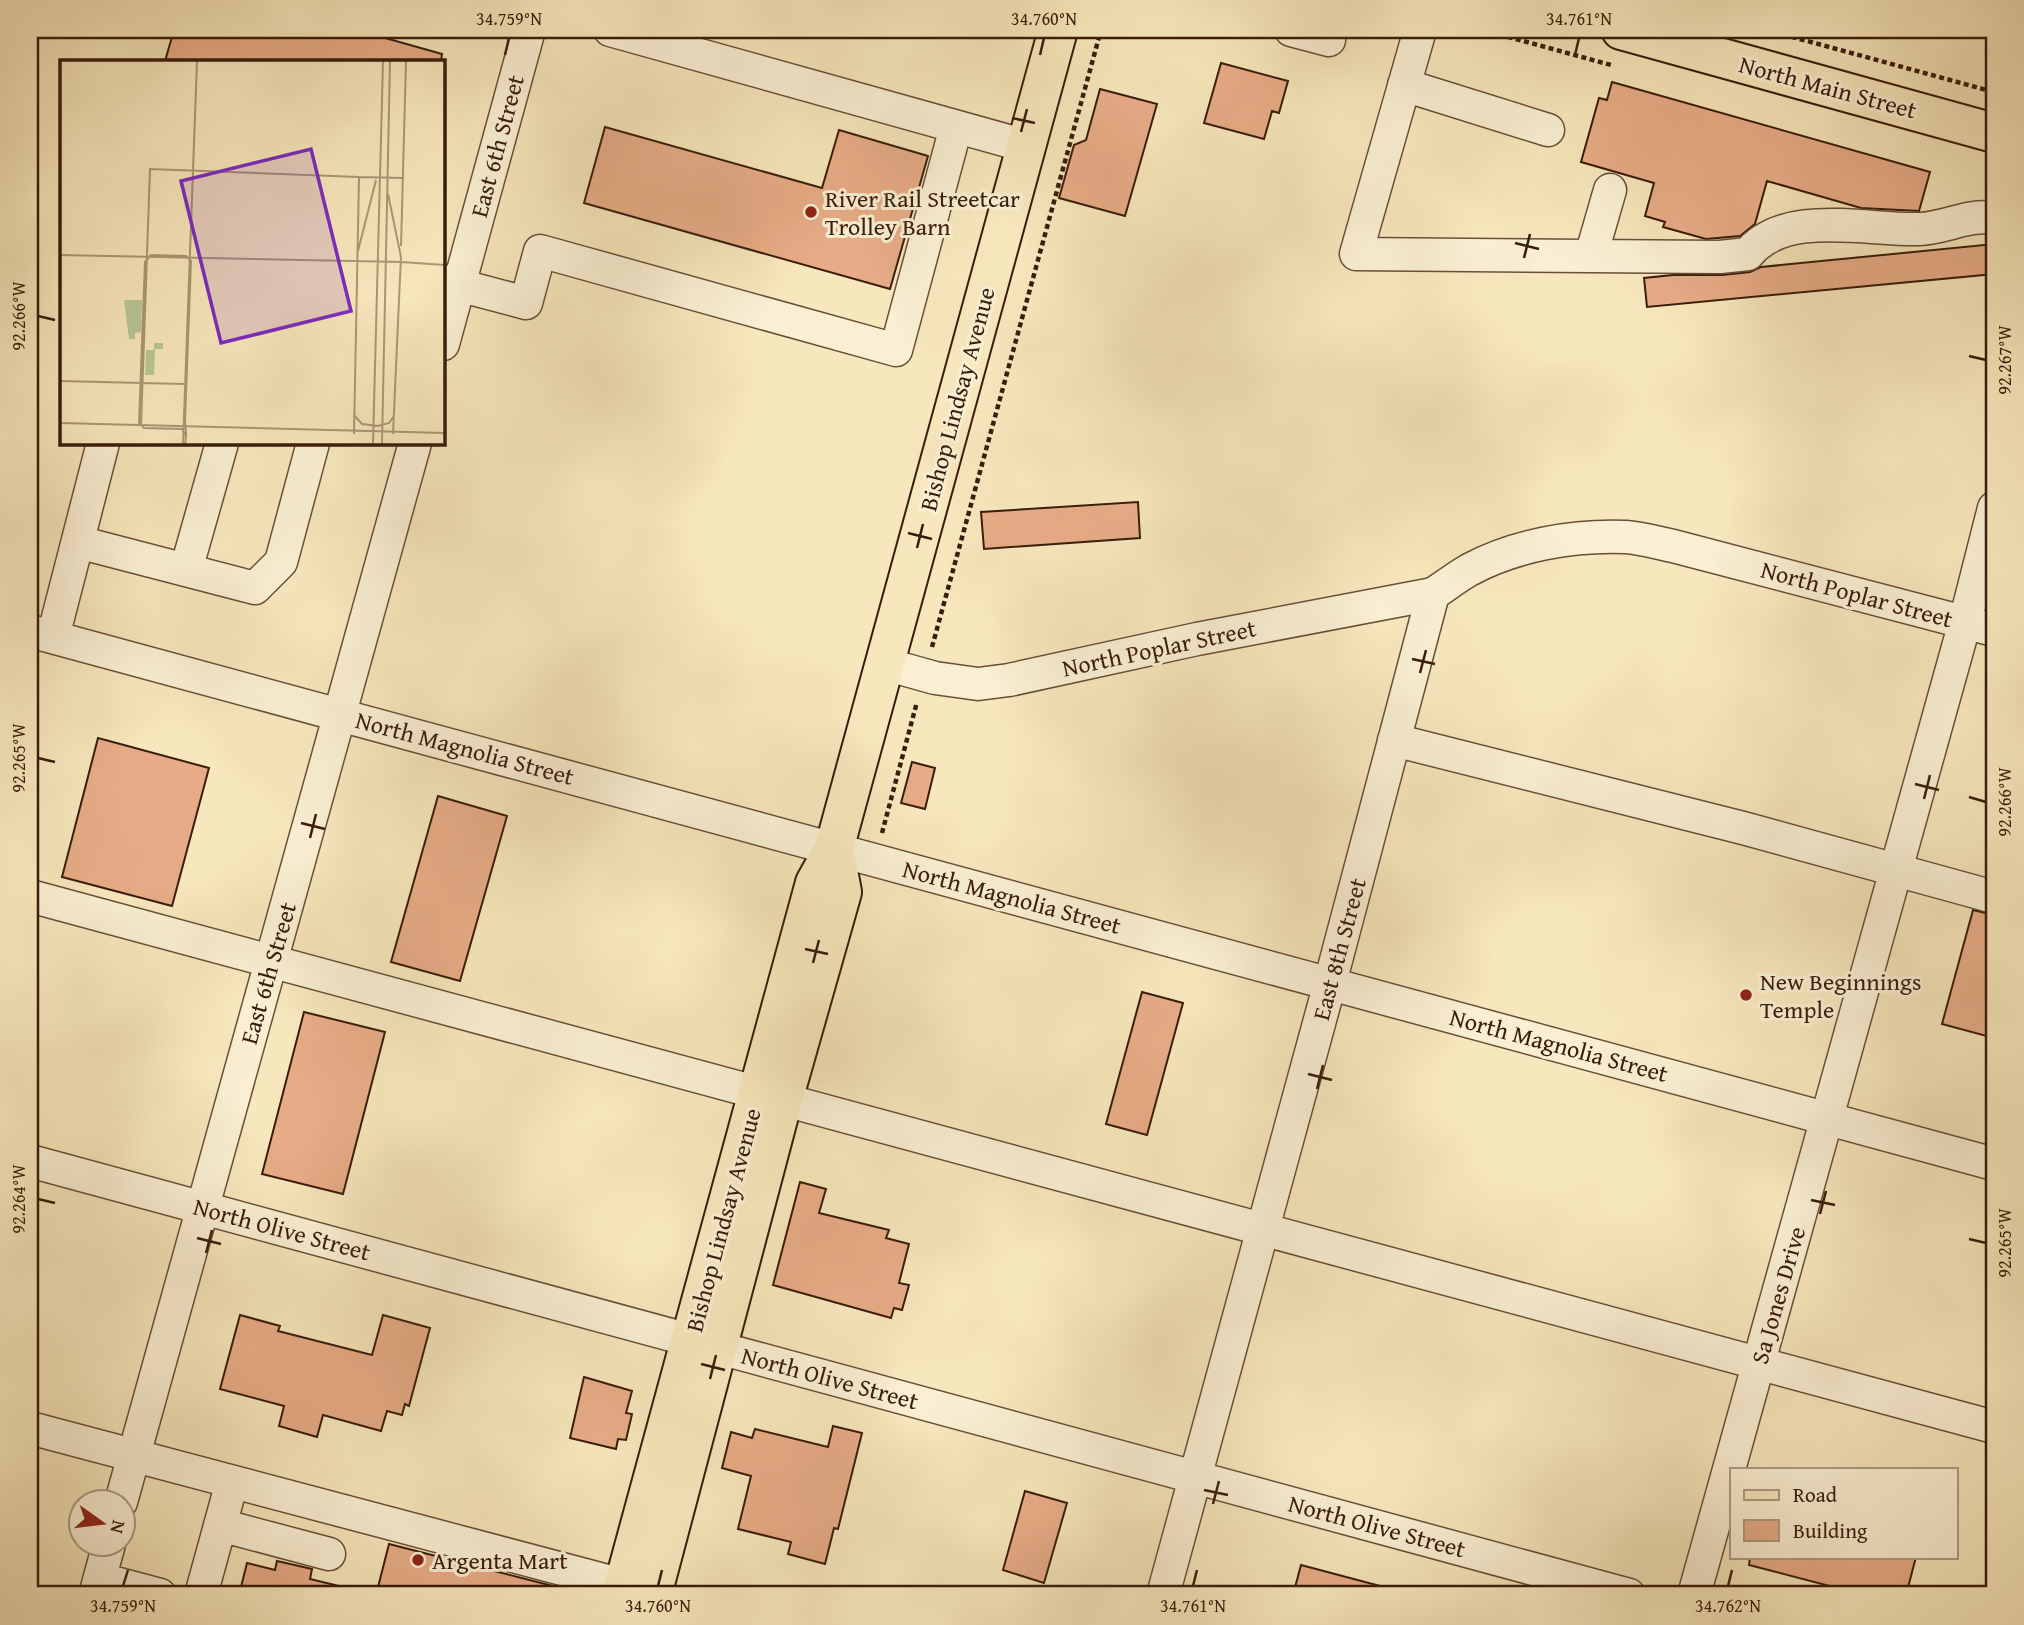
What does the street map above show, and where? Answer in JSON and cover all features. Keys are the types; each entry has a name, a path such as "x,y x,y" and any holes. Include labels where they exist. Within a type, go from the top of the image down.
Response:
{"main road":[{"name":"Bishop Lindsay Avenue","path":"642,1593 770,1096 842,892 834,849 1058,30"},
{"name":"North Main Street","path":"1620,30 1994,133"}],"street":[{"name":"East 6th Street","path":"444,336 451,283 529,30"},
{"path":"610,30 1026,146"},
{"path":"1291,30 1329,40"},
{"path":"1420,30 1356,254 1720,257 1748,254 1757,243 1788,230 1826,223 1921,229 1979,216 1994,218"},
{"path":"1404,85 1548,130"},
{"path":"451,283 526,303 540,251 896,350 956,127"},
{"path":"1591,256 1610,190"},
{"path":"41,634 78,542 103,444"},
{"path":"186,570 222,444"},
{"path":"78,542 255,588 281,562 313,444"},
{"name":"East 6th Street","path":"125,1488 415,444"},
{"name":"Sa Jones Drive","path":"1694,1595 1895,870 1980,626 1994,508"},
{"name":"North Poplar Street","path":"885,664 924,675 978,684 1009,680 1197,639 1433,594 1470,570 1509,553 1548,543 1584,538 1627,537 1980,626"},
{"name":"East 8th Street","path":"1164,1595 1331,983 1433,594"},
{"name":"North Magnolia Street","path":"41,634 1994,1164"},
{"path":"1394,740 1743,828 1994,897"},
{"path":"30,897 1994,1427"},
{"name":"North Olive Street","path":"30,1161 1629,1595"},
{"path":"30,1428 232,1482 562,1583 642,1593"},
{"path":"201,1595 232,1482"},
{"path":"220,1525 329,1554"},
{"path":"105,1558 97,1587 160,1595"}],"path":[{"path":"874,860 1101,30"},
{"path":"1483,30 1622,68"},
{"path":"1768,30 1994,92"}],"building":[{"path":"174,30 357,30 442,54 441,60 165,60"},
{"path":"1221,63 1288,81 1279,113 1272,111 1264,139 1204,123"},
{"path":"1612,82 1930,172 1919,211 1861,208 1767,181 1755,224 1740,236 1706,239 1663,227 1665,222 1645,216 1654,183 1581,162 1599,98 1607,100"},
{"path":"1100,89 1157,104 1125,216 1059,198 1074,145 1086,140"},
{"name":"River Rail Streetcar Trolley Barn","path":"605,127 822,188 839,130 928,156 890,289 584,203"},
{"path":"1994,244 1994,274 1647,307 1644,278 1722,275 1750,272 1761,267"},
{"path":"1138,502 1140,538 984,549 981,512"},
{"path":"98,738 209,768 172,906 62,877"},
{"path":"912,762 935,768 925,809 901,803"},
{"path":"438,796 507,816 460,981 391,962"},
{"path":"1973,910 1994,915 1994,1038 1942,1024"},
{"path":"1142,992 1183,1003 1147,1135 1106,1124"},
{"path":"304,1012 385,1032 343,1194 262,1174"},
{"path":"800,1182 826,1189 819,1213 889,1230 886,1238 909,1244 899,1283 909,1285 902,1310 894,1308 891,1318 773,1285"},
{"path":"240,1315 280,1326 278,1331 372,1355 383,1315 430,1328 409,1406 405,1404 402,1415 387,1411 381,1431 323,1415 317,1437 279,1426 284,1406 220,1389"},
{"path":"584,1377 632,1391 626,1413 632,1414 626,1440 618,1439 616,1449 570,1438"},
{"path":"833,1426 862,1433 838,1529 834,1528 825,1564 788,1554 791,1542 738,1529 751,1476 722,1468 731,1432 752,1438 755,1429 828,1447"},
{"path":"1025,1491 1067,1503 1044,1583 1003,1570"},
{"name":"Argenta Mart","path":"389,1544 553,1586 552,1595 376,1595"},
{"path":"1750,1558 1916,1558 1906,1595 1864,1595 1749,1565"},
{"path":"277,1561 312,1569 310,1579 339,1586 338,1595 239,1595 247,1563 275,1570"},
{"path":"1301,1565 1384,1587 1383,1595 1293,1595"}],"place":[{"name":"River Rail Streetcar Trolley Barn","path":"811,212"},
{"name":"New Beginnings Temple","path":"1746,995"},
{"name":"Argenta Mart","path":"418,1560"}]}
